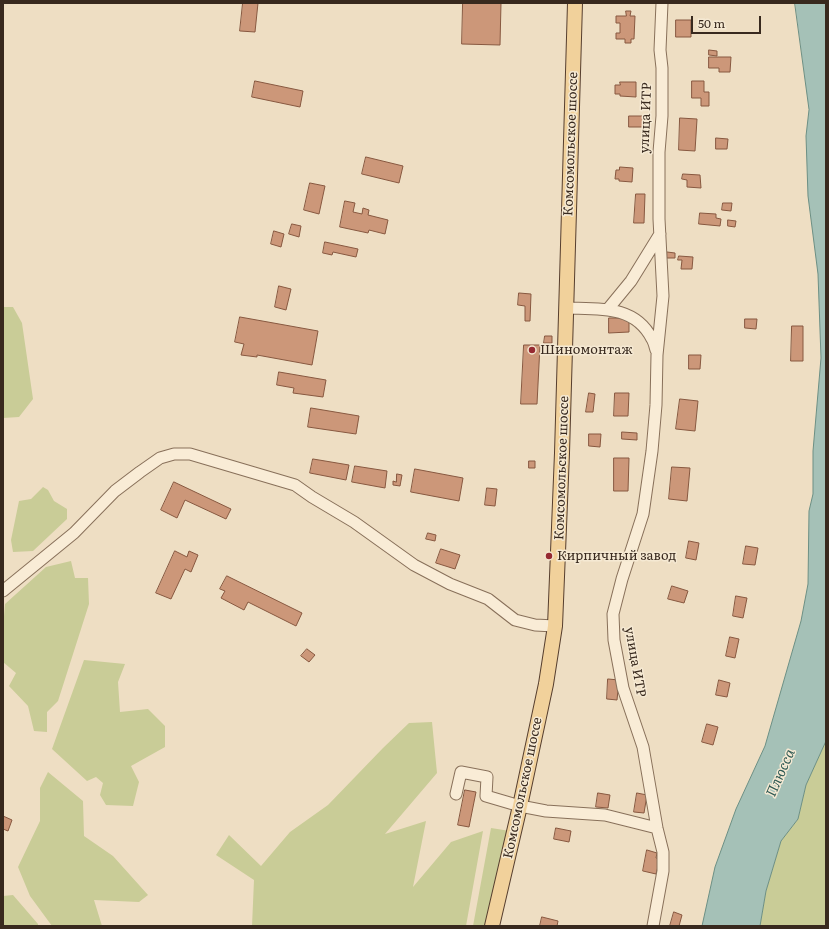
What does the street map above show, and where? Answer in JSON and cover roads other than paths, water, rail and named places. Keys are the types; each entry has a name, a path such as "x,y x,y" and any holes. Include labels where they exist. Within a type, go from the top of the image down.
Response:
{"main road":[{"name":"Комсомольское шоссе","path":"492,926 546,684 555,626 560,526 567,308 575,3"}],"street":[{"name":"улица ИТР","path":"653,926 663,871 663,852 657,828 643,747 623,688 614,640 613,614 622,579 643,514 653,443 656,405 657,355 663,296 660,234 659,152 662,116 662,68 660,50 662,3"},
{"path":"606,309 631,281 660,234"},
{"name":"улица ИТР","path":"567,308 606,309 632,316 643,326 652,339 657,355"},
{"path":"3,591 74,533 115,491 160,458 174,454 190,454 295,485 354,522 414,565 450,584 488,599 515,620 535,625 555,626"},
{"path":"456,794 461,772 487,777 486,796 520,806 546,811 605,815 657,828"}],"water":[{"name":"Плюсса","path":"795,3 826,3 826,741 806,785 798,819 781,841 766,891 760,926 702,926 715,867 736,809 765,746 801,621 808,584 809,511 813,494 813,451 821,358 818,274 808,196 806,136 809,110"}],"place":[{"name":"Шиномонтаж","path":"532,350"},
{"name":"Кирпичный завод","path":"549,556"}]}
